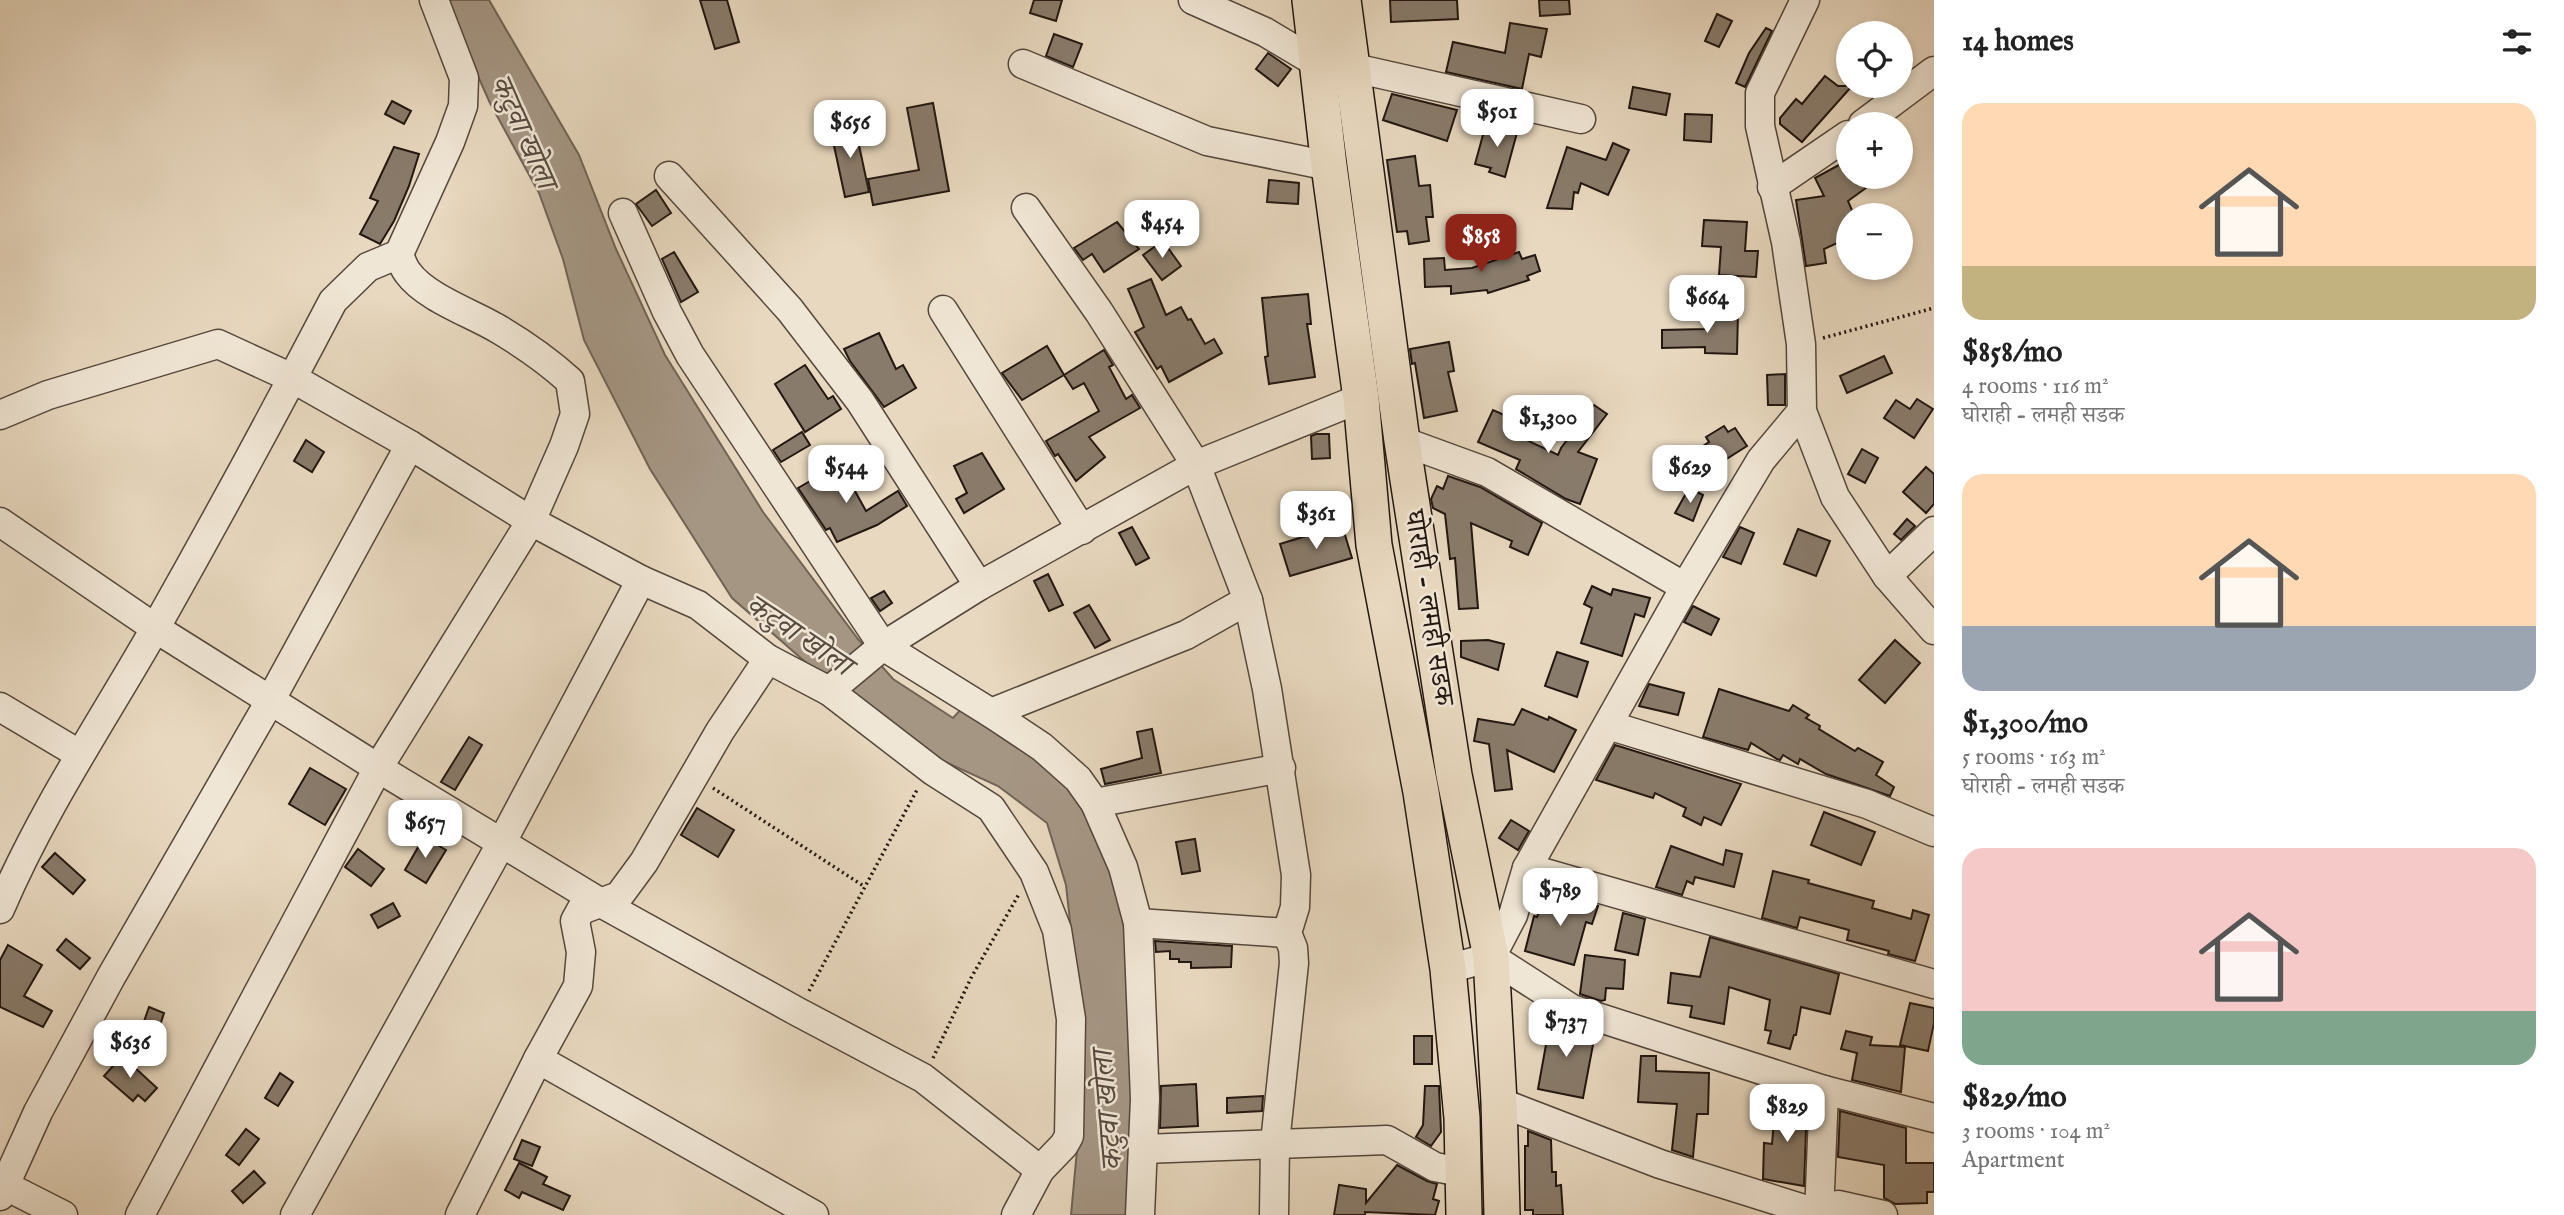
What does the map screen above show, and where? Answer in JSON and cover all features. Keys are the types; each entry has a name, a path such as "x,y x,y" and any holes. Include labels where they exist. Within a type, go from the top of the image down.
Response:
{"main road":[{"name":"घोराही - लमही सडक","path":"1310,0 1329,166 1361,398 1374,545 1421,792 1448,969 1462,1118 1464,1215"},
{"name":"घोराही - लमही सडक","path":"1343,0 1402,441 1454,775 1491,957 1502,1215"}],"street":[{"path":"4,890 79,754 155,628 333,301 368,267 399,254 450,142 463,106 464,78 434,0"},
{"path":"1193,0 1265,32 1317,63"},
{"path":"1805,0 1760,93 1760,127 1786,242 1801,344 1802,411 1835,497 1887,576 1934,630"},
{"path":"1023,64 1207,141 1329,166"},
{"path":"1354,68 1581,119"},
{"path":"1879,112 1934,71"},
{"path":"1772,187 1836,143"},
{"path":"668,176 790,310 860,401 979,586"},
{"path":"1026,208 1099,312 1196,464 1248,600 1281,768 1296,875 1295,907 1287,933 1293,948 1294,973 1275,1143 1274,1215"},
{"path":"623,213 667,312 690,355 883,646 991,713 1060,762 1095,803 1123,867 1138,923 1144,1049 1140,1215"},
{"path":"140,1215 378,768 531,522 575,414 570,381 544,358 420,284 407,273 399,254"},
{"path":"943,310 1082,530"},
{"path":"0,415 48,395 218,344 292,378 410,445 531,522 641,580 698,605 768,659 829,691 933,771 991,808 1034,872 1057,930 1071,1019 1069,1136 1040,1170 1016,1215"},
{"path":"829,691 883,646 979,586 1196,464 1361,398"},
{"path":"1448,969 1491,957 1513,915 1527,868 1685,587 1761,460 1802,411"},
{"path":"1402,441 1487,472 1685,587"},
{"path":"63,1215 2,1188 38,1112 111,977 270,701 410,445"},
{"path":"0,522 155,628 270,701 601,903 923,1079 1040,1170"},
{"path":"1887,576 1934,531"},
{"path":"295,1215 502,842 641,580"},
{"path":"991,713 1186,635 1248,600"},
{"path":"460,1215 538,1059 578,986 582,952 575,921 581,909 619,896 644,862 693,775 768,659"},
{"path":"0,707 79,754"},
{"path":"1608,725 1867,804 1934,832"},
{"path":"1095,803 1281,768"},
{"path":"1527,868 1934,984"},
{"path":"1138,923 1287,933"},
{"path":"1491,957 1572,1009 1824,1090 1934,1118"},
{"path":"538,1059 814,1215"},
{"path":"1820,1214 1824,1090"},
{"path":"1499,1102 1660,1164 1820,1214 1838,1205 1884,1215"},
{"path":"1143,1149 1387,1140 1435,1167 1461,1171"}],"path":[{"path":"1801,344 1934,308"},
{"path":"797,1012 918,788 933,771"},
{"path":"693,775 865,887"},
{"path":"923,1079 971,978 1011,906 1034,872"}],"water":[{"name":"कटुवा खोला","path":"444,0 489,0 579,155 616,249 665,355 763,512 858,639 893,679 953,718 962,708 1066,780 1097,823 1127,913 1134,1215 1071,1215 1078,1139 1074,958 1066,885 1047,823 998,786 928,754 842,694 732,598 650,469 584,340 563,259 539,193 490,103"}],"building":[{"path":"700,0 727,0 739,42 715,49"},
{"path":"1034,0 1062,0 1056,21 1030,13"},
{"path":"1390,0 1457,0 1458,19 1391,22"},
{"path":"1539,0 1569,0 1570,14 1540,16"},
{"path":"1717,14 1732,21 1719,47 1705,41"},
{"path":"1510,23 1547,29 1541,57 1529,54 1522,89 1446,72 1453,42 1505,53"},
{"path":"1766,28 1772,31 1745,87 1736,83 1749,53"},
{"path":"1054,34 1082,44 1073,67 1046,56"},
{"path":"1268,53 1291,69 1278,86 1256,69"},
{"path":"1825,76 1836,84 1836,98 1841,98 1802,142 1780,124 1780,118 1796,99 1802,104"},
{"path":"1633,87 1670,94 1666,115 1629,108"},
{"path":"1392,94 1457,110 1447,141 1383,120"},
{"path":"392,101 411,111 404,124 385,114"},
{"path":"933,103 949,191 873,205 868,179 919,170 907,108"},
{"path":"1685,114 1712,115 1711,142 1684,140"},
{"path":"854,122 869,192 845,197 830,127"},
{"path":"1486,124 1518,129 1505,177 1489,172 1491,168 1475,164"},
{"path":"1613,143 1629,150 1608,195 1581,183 1578,193 1574,192 1572,209 1547,208 1567,147 1606,160"},
{"path":"394,147 419,154 394,221 380,244 360,234 378,201 370,198"},
{"path":"1415,156 1419,186 1430,185 1433,217 1426,217 1429,241 1409,244 1407,231 1397,232 1387,160"},
{"path":"1836,167 1836,189 1864,189 1849,203 1836,203 1836,244 1824,249 1826,263 1806,266 1796,200 1824,196 1815,178"},
{"path":"1269,180 1299,183 1298,204 1267,202"},
{"path":"656,190 671,213 652,226 636,204"},
{"path":"1704,220 1747,222 1745,251 1758,251 1756,277 1719,275 1721,247 1702,246"},
{"path":"1117,222 1139,249 1104,272 1092,254 1083,260 1074,248"},
{"path":"1163,241 1181,266 1162,280 1143,255"},
{"path":"674,252 698,292 681,302 662,259"},
{"path":"1519,252 1522,259 1535,255 1540,271 1527,276 1529,280 1488,293 1487,290 1451,294 1451,286 1425,287 1424,259 1444,258 1445,270 1472,268"},
{"path":"1151,279 1166,315 1181,307 1205,344 1214,339 1222,353 1169,382 1161,366 1157,369 1135,332 1144,327 1128,289"},
{"path":"1308,294 1311,324 1307,324 1315,377 1269,384 1262,298"},
{"path":"1706,312 1738,313 1737,354 1705,353 1705,347 1662,348 1662,330 1706,329"},
{"path":"879,333 896,369 903,365 916,388 884,407 844,349"},
{"path":"1449,342 1454,371 1448,372 1457,411 1424,418 1415,363 1412,364 1410,349"},
{"path":"1047,346 1064,375 1022,400 1002,373"},
{"path":"1104,350 1113,365 1109,367 1126,399 1132,395 1140,408 1089,437 1105,457 1076,481 1046,441 1099,411 1084,383 1073,389 1064,375"},
{"path":"1884,356 1892,373 1847,393 1840,376"},
{"path":"805,365 828,399 833,396 841,409 805,432 775,384"},
{"path":"1785,374 1785,405 1768,405 1767,375"},
{"path":"1917,399 1933,409 1914,438 1884,418 1896,400 1910,409"},
{"path":"1594,405 1607,414 1578,452 1597,459 1580,504 1566,499 1516,469 1520,460 1478,442 1493,410 1518,421 1512,433 1558,455"},
{"path":"1724,426 1728,432 1735,428 1747,446 1709,470 1697,450 1709,442 1706,437"},
{"path":"802,432 810,445 781,462 773,450"},
{"path":"1329,434 1330,458 1312,459 1311,436"},
{"path":"306,440 324,452 312,472 294,461"},
{"path":"1862,449 1878,458 1865,483 1848,474"},
{"path":"982,453 1004,489 964,513 956,499 967,493 954,466"},
{"path":"840,464 866,511 898,491 907,506 877,525 837,542 830,528 826,530 798,488"},
{"path":"1926,467 1934,474 1934,504 1926,513 1903,492"},
{"path":"1448,476 1480,487 1542,523 1528,555 1510,547 1512,541 1471,523 1478,608 1459,609 1455,558 1450,559 1445,514 1433,508 1431,499 1437,486 1443,489"},
{"path":"1689,488 1703,495 1693,521 1675,513"},
{"path":"1907,519 1915,526 1901,540 1894,534"},
{"path":"1342,525 1352,558 1290,576 1280,544"},
{"path":"1132,527 1149,558 1136,565 1119,533"},
{"path":"1740,527 1754,533 1741,564 1723,557"},
{"path":"1798,529 1830,541 1816,576 1784,564"},
{"path":"1048,574 1063,605 1049,611 1034,581"},
{"path":"1592,586 1611,595 1613,589 1650,598 1644,617 1635,614 1622,656 1581,643 1592,608 1584,604"},
{"path":"884,591 892,603 880,611 871,598"},
{"path":"1089,605 1110,640 1095,648 1074,613"},
{"path":"1693,606 1719,619 1711,635 1684,622"},
{"path":"1488,640 1504,644 1498,670 1461,657 1461,641"},
{"path":"1895,640 1920,663 1885,703 1859,680"},
{"path":"1557,652 1588,662 1577,697 1545,686"},
{"path":"1649,684 1684,693 1678,715 1639,706"},
{"path":"1719,689 1789,711 1793,705 1809,715 1806,718 1820,726 1819,729 1855,751 1858,748 1883,762 1876,775 1894,787 1890,796 1826,774 1800,759 1798,764 1783,755 1780,760 1777,759 1751,743 1748,750 1703,737"},
{"path":"1522,709 1548,720 1549,717 1576,730 1554,772 1507,750 1512,789 1495,791 1489,744 1474,741 1478,719 1514,725"},
{"path":"1152,729 1161,773 1105,784 1101,769 1142,758 1137,732"},
{"path":"469,737 482,745 455,790 441,782"},
{"path":"1615,745 1741,784 1721,825 1704,817 1701,825 1683,816 1686,808 1655,793 1653,798 1596,780"},
{"path":"310,768 346,789 325,825 289,804"},
{"path":"697,808 734,830 718,857 681,835"},
{"path":"1824,812 1875,832 1861,865 1811,845"},
{"path":"1511,820 1529,831 1518,850 1499,838"},
{"path":"424,837 446,850 426,883 405,870"},
{"path":"1195,839 1200,871 1182,874 1176,842"},
{"path":"1671,846 1723,865 1726,850 1742,854 1734,887 1695,877 1693,884 1687,881 1682,895 1656,887"},
{"path":"358,849 384,869 371,886 345,867"},
{"path":"55,853 85,880 73,894 42,867"},
{"path":"1773,871 1874,901 1872,908 1911,919 1913,910 1929,915 1915,961 1847,940 1849,930 1800,917 1797,928 1762,918"},
{"path":"1546,891 1598,906 1592,924 1586,922 1574,965 1525,951 1534,916 1537,917"},
{"path":"393,903 400,916 378,928 371,915"},
{"path":"1623,913 1645,919 1638,955 1615,950"},
{"path":"1710,937 1839,974 1830,1014 1801,1007 1796,1035 1790,1049 1768,1043 1771,1031 1765,1030 1770,1000 1729,987 1724,1024 1690,1017 1692,1006 1668,1003 1671,973 1700,977"},
{"path":"66,939 90,958 80,969 57,950"},
{"path":"1155,941 1232,946 1231,967 1191,968 1191,962 1170,959 1170,951 1156,952"},
{"path":"8,945 42,965 24,996 52,1011 43,1027 0,1007 0,960"},
{"path":"1585,955 1625,960 1623,989 1606,988 1605,1000 1601,1001 1580,994"},
{"path":"1910,1003 1934,1008 1928,1051 1900,1045"},
{"path":"149,1007 164,1013 156,1038 140,1033"},
{"path":"1551,1017 1595,1034 1583,1098 1538,1089"},
{"path":"1846,1031 1872,1037 1870,1045 1905,1047 1901,1092 1852,1080 1857,1053 1841,1049"},
{"path":"1414,1036 1432,1036 1432,1064 1414,1064"},
{"path":"124,1054 157,1088 145,1101 138,1095 133,1101 104,1076"},
{"path":"1641,1056 1656,1056 1656,1071 1709,1073 1708,1114 1697,1114 1693,1157 1672,1150 1677,1104 1638,1102"},
{"path":"280,1073 293,1082 278,1106 265,1098"},
{"path":"1196,1084 1198,1126 1160,1128 1161,1086"},
{"path":"1425,1086 1439,1086 1441,1132 1431,1146 1416,1137 1423,1125"},
{"path":"1263,1096 1262,1111 1227,1113 1227,1098"},
{"path":"1776,1098 1807,1102 1804,1186 1763,1179 1764,1143 1772,1144"},
{"path":"1840,1111 1906,1128 1906,1163 1934,1163 1934,1192 1927,1192 1927,1203 1895,1204 1884,1198 1884,1165 1838,1157"},
{"path":"246,1129 259,1139 239,1165 226,1155"},
{"path":"1528,1131 1551,1140 1552,1172 1556,1172 1556,1186 1561,1185 1563,1215 1533,1215 1533,1210 1525,1210 1525,1146 1528,1146"},
{"path":"522,1140 540,1147 532,1166 514,1159"},
{"path":"519,1163 547,1177 543,1184 570,1196 563,1210 522,1192 519,1198 505,1190"},
{"path":"1397,1165 1437,1184 1433,1199 1439,1201 1435,1215 1365,1212 1365,1215 1334,1215 1339,1185 1366,1189 1366,1203"},
{"path":"254,1171 265,1183 243,1203 232,1191"}]}
